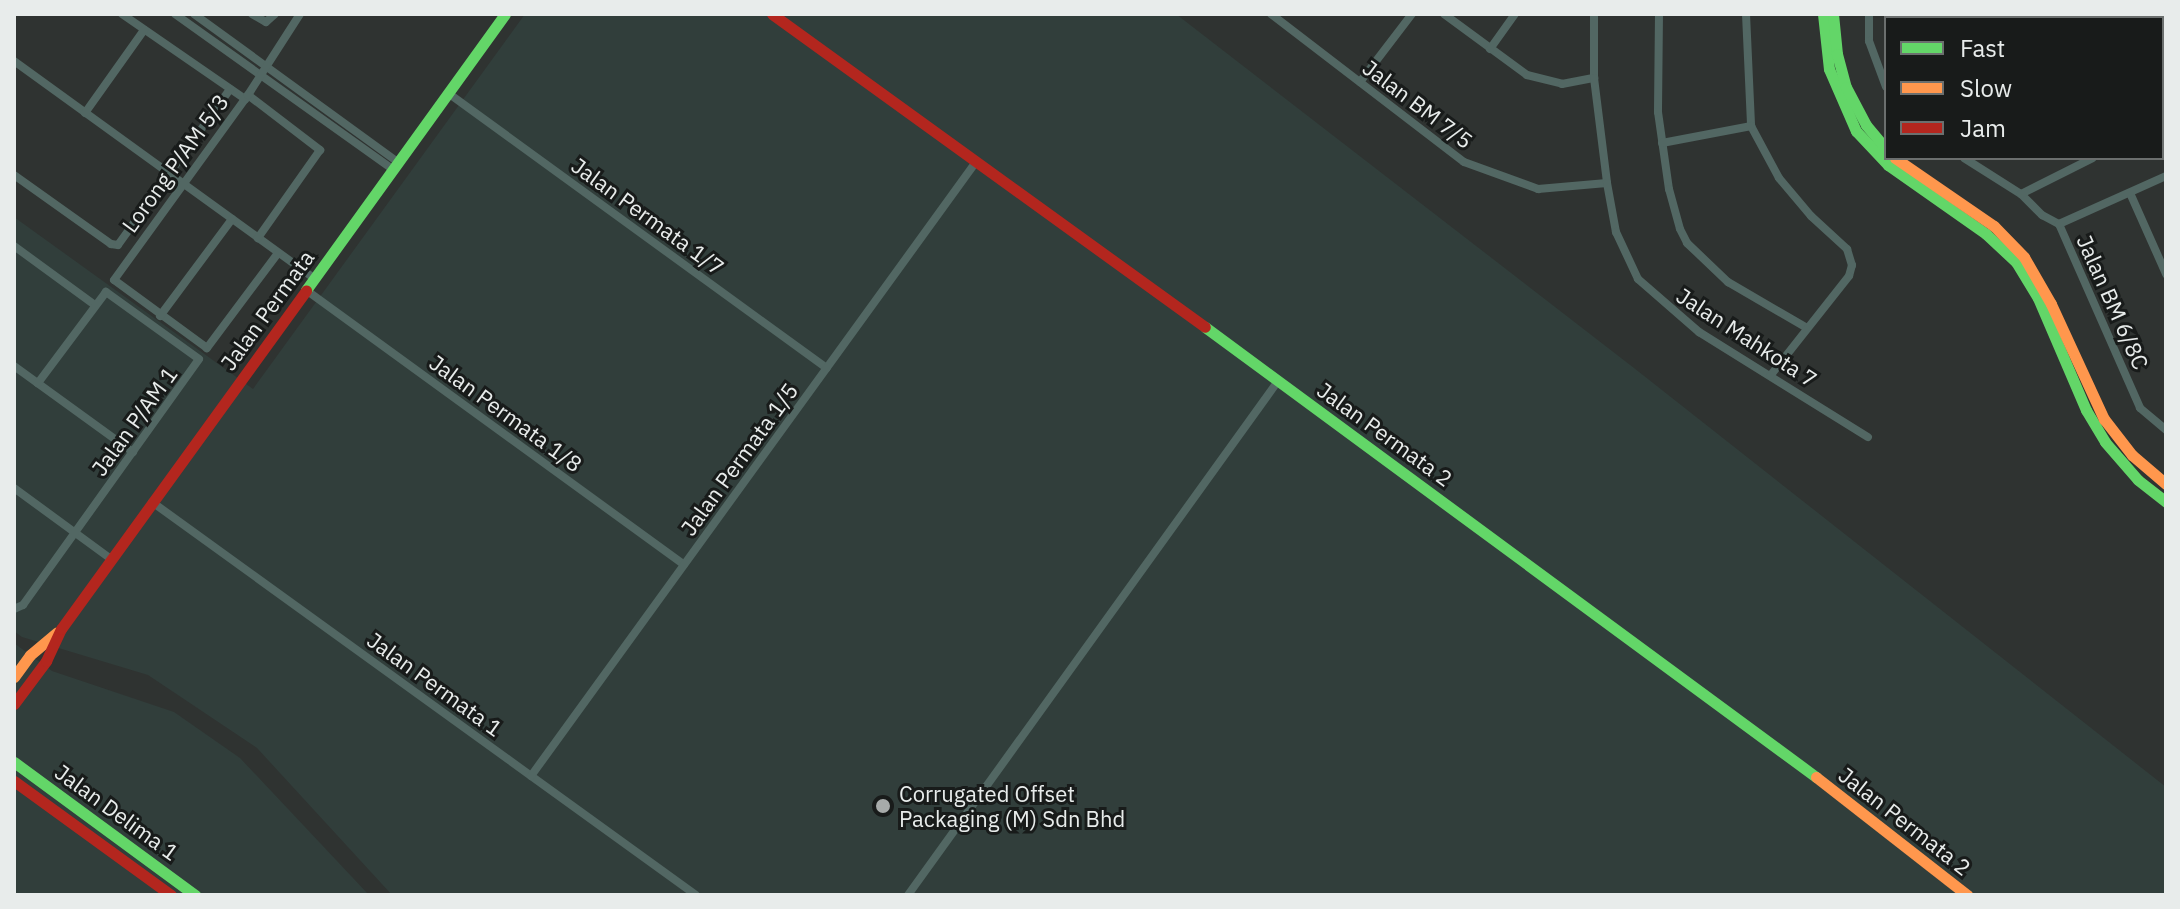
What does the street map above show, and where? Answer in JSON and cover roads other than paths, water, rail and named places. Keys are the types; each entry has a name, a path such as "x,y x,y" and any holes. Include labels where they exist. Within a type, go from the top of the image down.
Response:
{"street":[{"path":"122,14 317,146 320,153 258,238"},
{"path":"175,14 395,166"},
{"path":"194,14 395,166"},
{"path":"252,14 264,22 275,14"},
{"name":"Lorong P/AM 5/3","path":"160,316 116,284 114,278 246,97 300,14"},
{"name":"Jalan Permata","path":"14,704 46,661 61,629 505,14"},
{"name":"Jalan Permata 2","path":"772,14 1772,742 1953,891 1967,895"},
{"name":"Jalan BM 7/5","path":"1271,14 1464,162 1538,189 1607,183"},
{"path":"1360,82 1412,14"},
{"path":"1444,14 1512,66 1544,81 1562,84 1594,78"},
{"path":"1490,49 1515,14"},
{"name":"Jalan Mahkota 7","path":"1594,14 1594,78 1607,183 1616,232 1638,279 1675,315 1868,437"},
{"path":"1659,14 1658,112 1669,189 1687,243 1728,282 1807,328"},
{"path":"1746,14 1751,126 1787,189 1847,249 1852,259 1849,276 1770,376"},
{"path":"1823,14 1829,69 1845,112 1856,131 1888,165 1986,234 2016,262 2038,298 2117,458 2166,502"},
{"path":"1833,14 1835,46 1846,87 1866,125 1884,147"},
{"path":"1869,14 1869,41 1884,82"},
{"path":"85,113 144,30"},
{"path":"14,61 314,278"},
{"path":"14,175 116,246 230,89"},
{"name":"Jalan Permata 1/7","path":"448,93 827,368"},
{"path":"1662,143 1751,126"},
{"path":"1898,160 1994,226 2024,257 2051,304 2091,408 2124,446 2166,484"},
{"path":"1967,160 2021,194 2042,215 2059,224 2166,176"},
{"path":"2021,194 2089,160"},
{"name":"Jalan Permata 1/5","path":"531,776 976,162"},
{"path":"2130,193 2166,274"},
{"path":"232,219 160,316 202,347 213,343 278,253"},
{"name":"Jalan BM 6/8C","path":"2059,224 2140,408 2166,430"},
{"path":"14,246 95,305 38,383"},
{"name":"Jalan Permata 1/8","path":"306,290 684,565"},
{"name":"Jalan P/AM 1","path":"14,609 23,605 199,359 111,293 104,293 95,305"},
{"path":"14,366 133,452"},
{"path":"908,895 1278,381"},
{"path":"14,488 111,559"},
{"name":"Jalan Permata 1","path":"152,502 696,895"},
{"name":"Jalan Permata","path":"14,677 30,655 61,629"},
{"name":"Jalan Delima 1","path":"14,762 195,895"},
{"name":"Jalan Delima 1","path":"14,781 171,895"}],"place":[{"name":"Corrugated Offset Packaging (M) Sdn Bhd","path":"883,806"}]}
